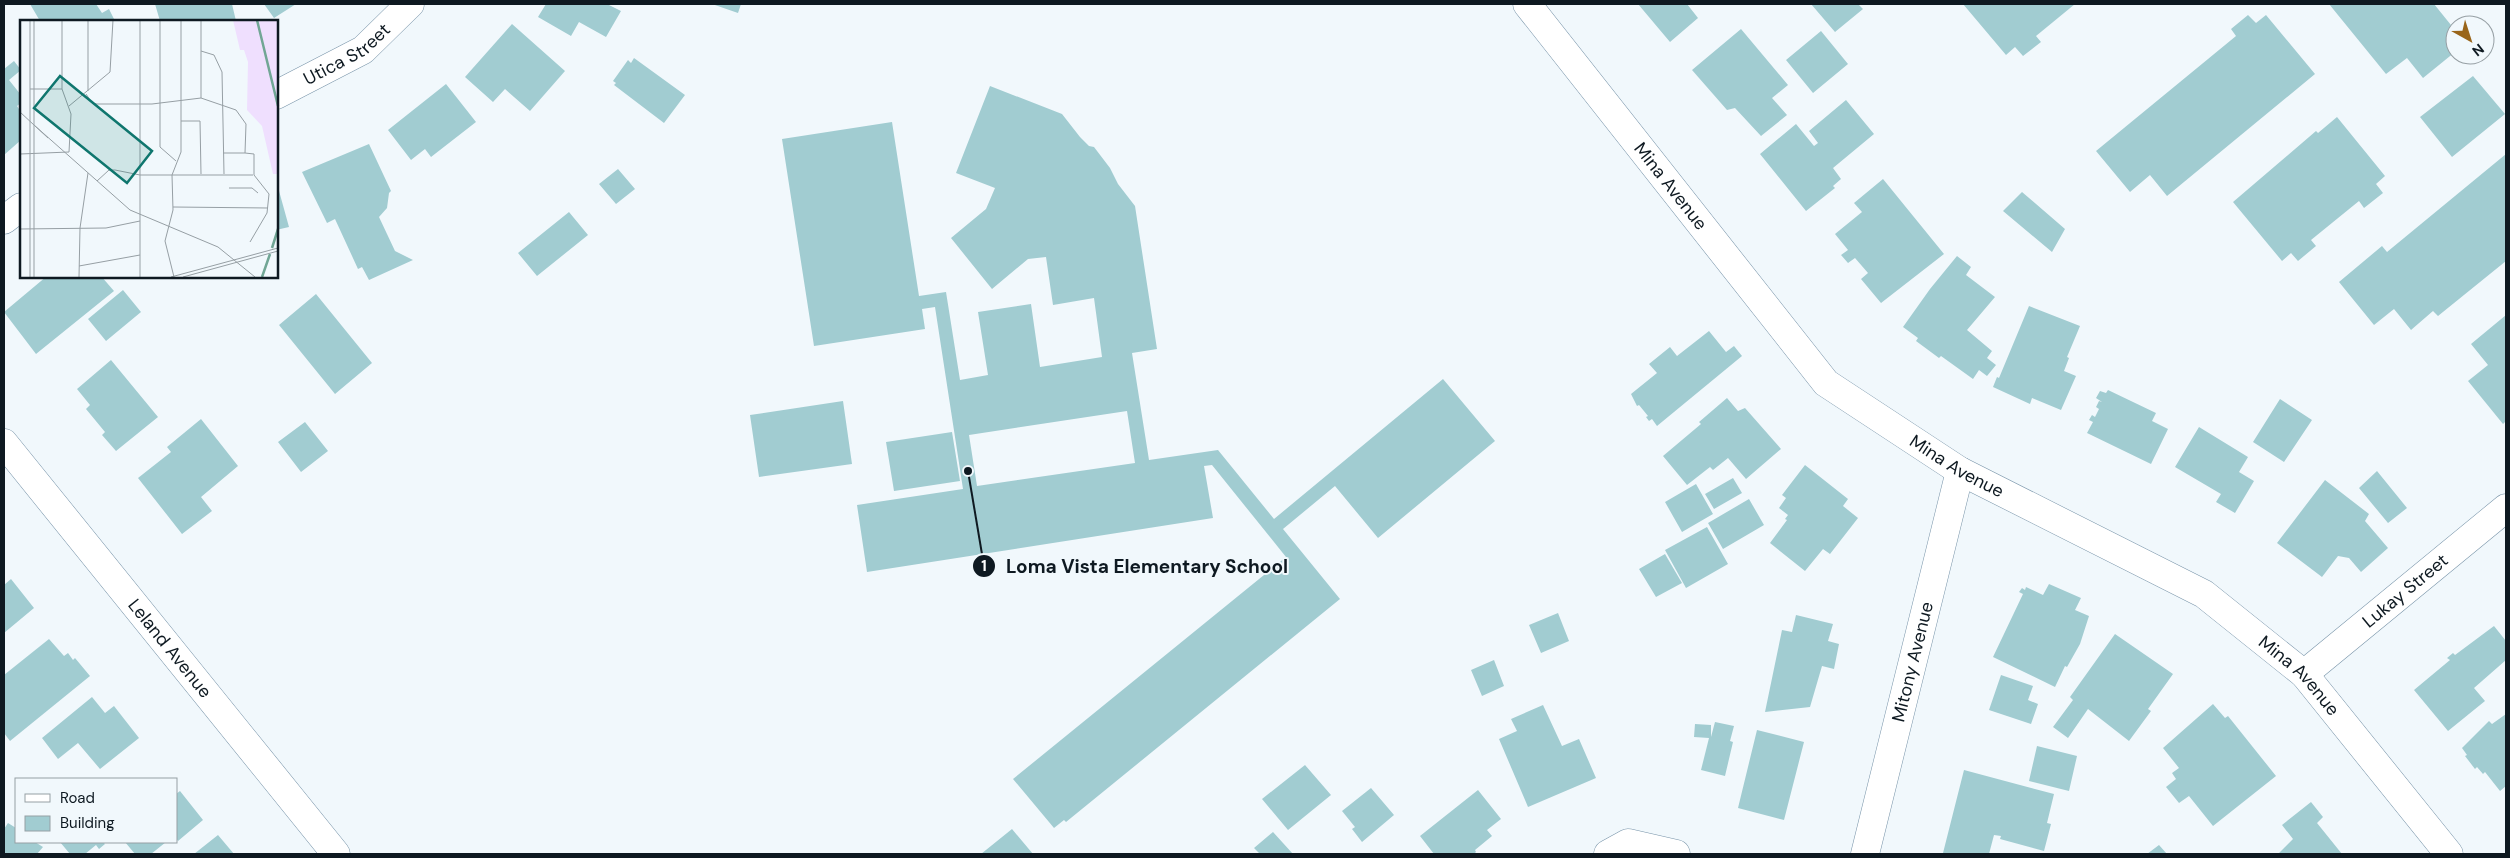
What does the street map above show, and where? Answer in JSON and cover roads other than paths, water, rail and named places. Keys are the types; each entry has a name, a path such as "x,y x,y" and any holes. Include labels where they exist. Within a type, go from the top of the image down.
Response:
{"street":[{"name":"Utica Street","path":"278,94 363,50 410,4"},
{"name":"Mina Avenue","path":"1527,4 1826,383 1960,470 2204,594 2304,674 2449,854"},
{"path":"4,220 20,208"},
{"name":"Leland Avenue","path":"4,443 336,854"},
{"name":"Mitony Avenue","path":"1864,854 1960,470"},
{"name":"Lukay Street","path":"2304,674 2506,508"},
{"path":"1608,854 1628,843 1676,854"}],"place":[{"name":"Loma Vista Elementary School","path":"968,471"}]}
